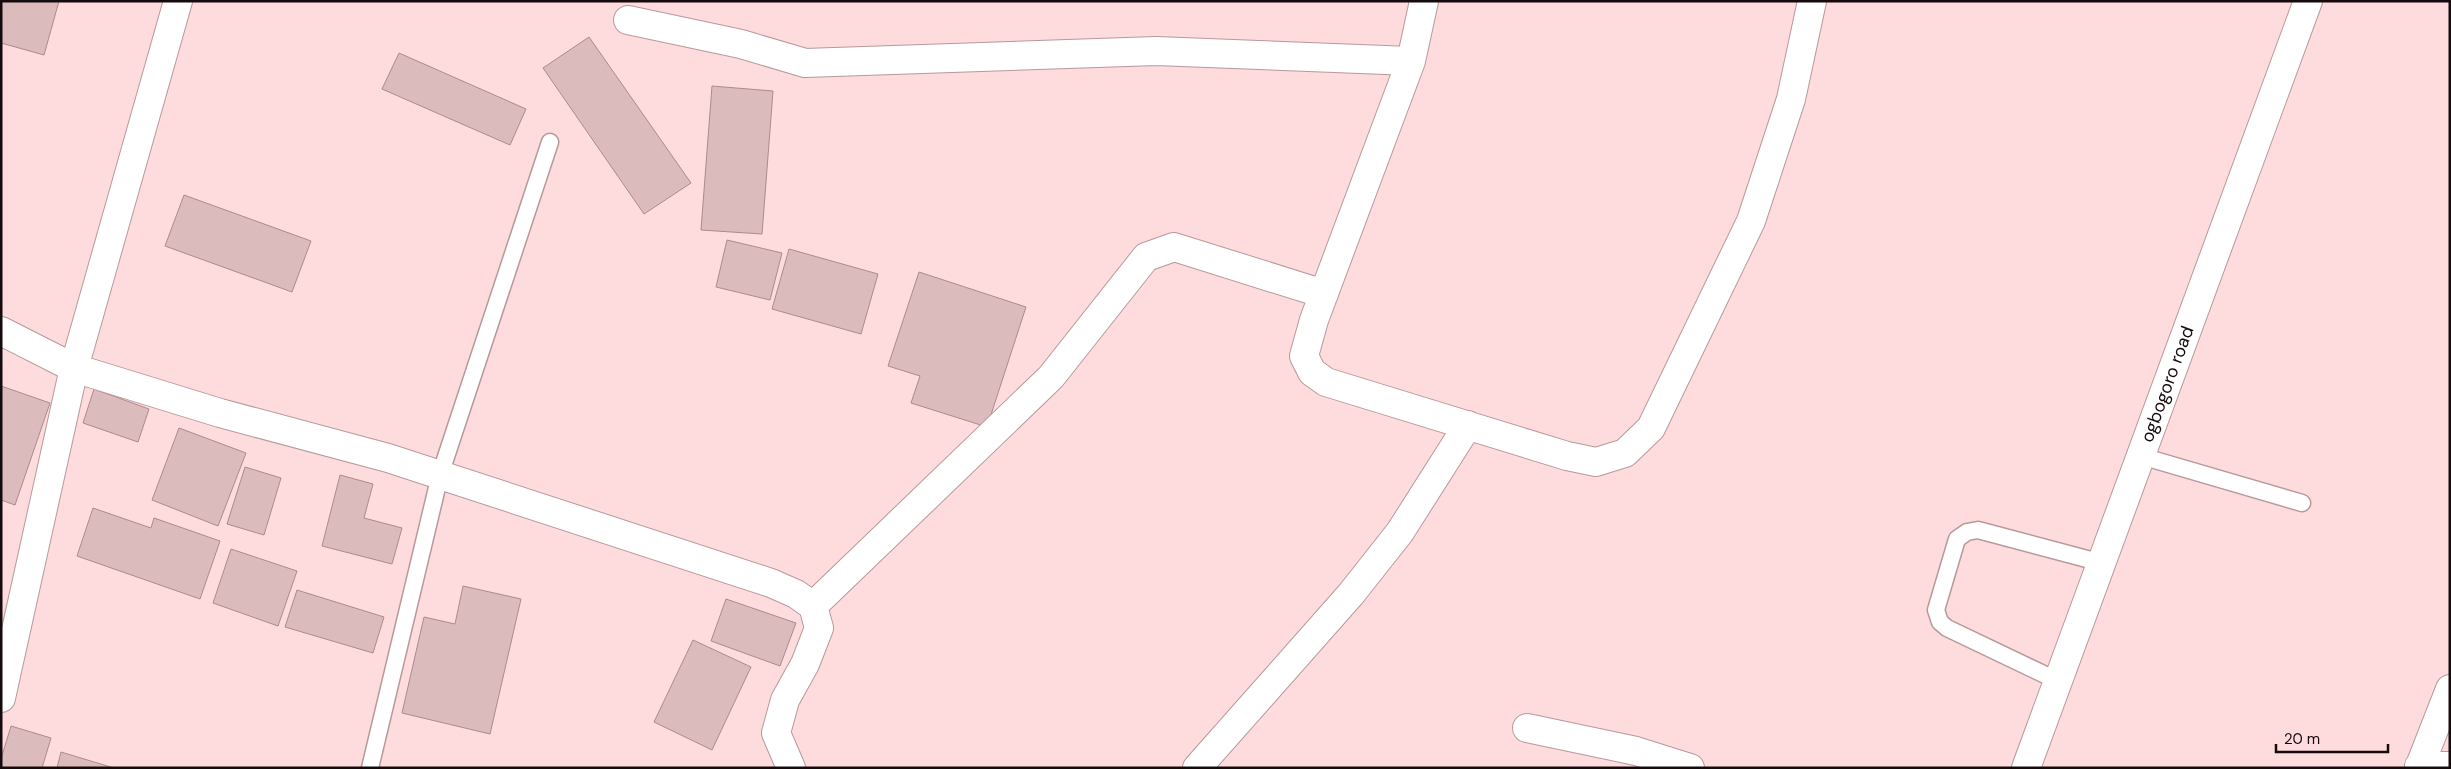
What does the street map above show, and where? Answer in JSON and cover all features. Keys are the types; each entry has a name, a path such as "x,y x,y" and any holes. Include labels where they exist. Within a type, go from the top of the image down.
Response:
{"street":[{"path":"1,698 74,368 178,1"},
{"path":"1424,1 1411,61 1324,294 1304,356 1312,372 1326,382 1567,456 1596,462 1625,452 1651,428 1751,221 1791,99 1812,1"},
{"name":"ogbogoro road","path":"2026,768 2308,1"},
{"path":"628,20 741,44 805,63 1156,51 1411,61"},
{"path":"814,606 1051,377 1146,257 1174,247 1324,294"},
{"path":"1,331 74,368 220,413 388,458 440,474 796,594 814,606 819,628 805,664 785,700 776,733 791,768"},
{"path":"1197,768 1351,594 1400,532 1468,425"},
{"path":"2450,689 2419,767 2450,766"},
{"path":"1527,728 1636,751 1690,768"}],"lane":[{"path":"370,768 440,474 550,142"},
{"path":"2141,456 2302,503"},
{"path":"2058,681 1946,628 1940,622 1936,610 1957,539 1967,532 1978,530 2102,563"}],"building":[{"path":"1,1 59,1 44,55 1,43"},
{"path":"589,37 691,183 644,214 543,68"},
{"path":"399,53 526,109 510,145 382,89"},
{"path":"712,86 773,91 762,234 701,230"},
{"path":"184,195 311,241 292,292 165,246"},
{"path":"727,240 782,253 770,300 716,287"},
{"path":"789,249 878,274 861,334 772,309"},
{"path":"919,272 1026,307 987,427 911,403 920,376 888,366"},
{"path":"1,386 50,403 15,505 1,500"},
{"path":"94,389 149,409 138,442 83,423"},
{"path":"179,428 246,453 218,526 152,500"},
{"path":"245,467 281,478 264,535 227,524"},
{"path":"340,475 373,484 364,518 402,528 392,564 322,546"},
{"path":"93,508 151,528 154,518 220,541 200,599 77,556"},
{"path":"231,549 297,571 278,626 213,603"},
{"path":"463,586 521,599 490,734 402,713 424,617 455,624"},
{"path":"297,590 384,617 373,653 285,627"},
{"path":"726,599 796,623 780,666 711,641"},
{"path":"693,640 751,667 712,750 654,722"},
{"path":"11,726 51,738 42,768 1,768 1,759"},
{"path":"61,752 114,768 57,768"}]}
